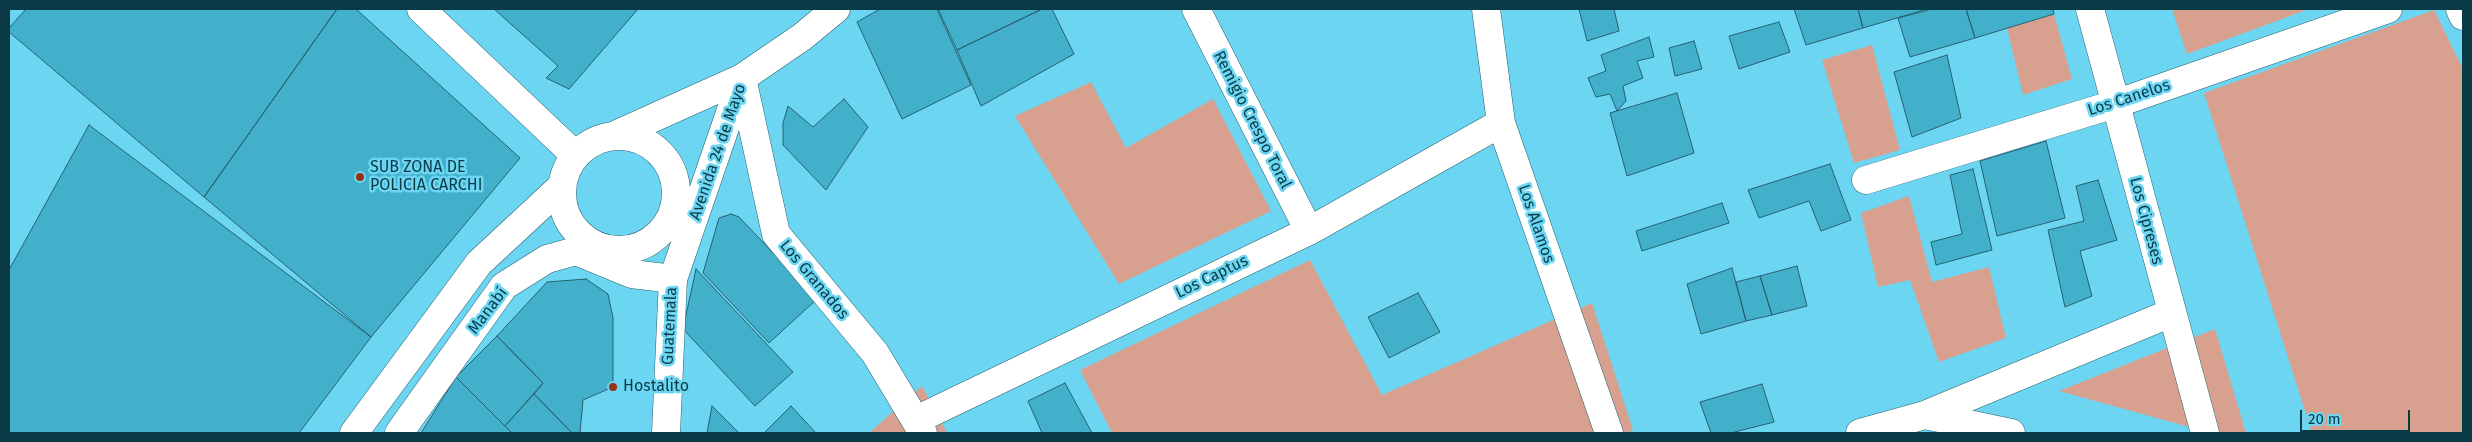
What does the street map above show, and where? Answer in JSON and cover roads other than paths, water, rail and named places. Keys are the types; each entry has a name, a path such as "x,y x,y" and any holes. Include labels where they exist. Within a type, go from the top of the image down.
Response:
{"street":[{"path":"421,9 575,155"},
{"name":"Avenida 24 de Mayo","path":"673,279 742,78 802,37 836,9"},
{"name":"Remigio Crespo Toral","path":"1196,9 1309,231"},
{"name":"Los Alamos","path":"1486,9 1501,123 1609,433"},
{"name":"Los Cipreses","path":"2090,9 2205,433"},
{"name":"Los Canelos","path":"1866,180 2115,104 2388,9"},
{"path":"2460,9 2463,16"},
{"path":"613,136 632,137 650,144 664,157 674,174 677,195 672,216 660,234 642,246 620,251 599,247 583,238 570,223 562,206 562,186 566,170 575,155 592,142 613,136 742,78"},
{"name":"Los Granados","path":"742,78 776,234 875,354 920,427"},
{"name":"Los Captus","path":"920,427 1309,231 1501,123"},
{"path":"354,433 479,263 562,186"},
{"name":"Manabí","path":"399,433 504,286 547,259 576,251 632,274 673,279"},
{"name":"Guatemala","path":"666,433 673,279"},
{"path":"1860,433 1924,415 2171,313"},
{"path":"1924,415 2011,433"}],"place":[{"name":"SUB ZONA DE POLICIA CARCHI","path":"360,177"},
{"name":"Hostalito","path":"613,387"}]}
